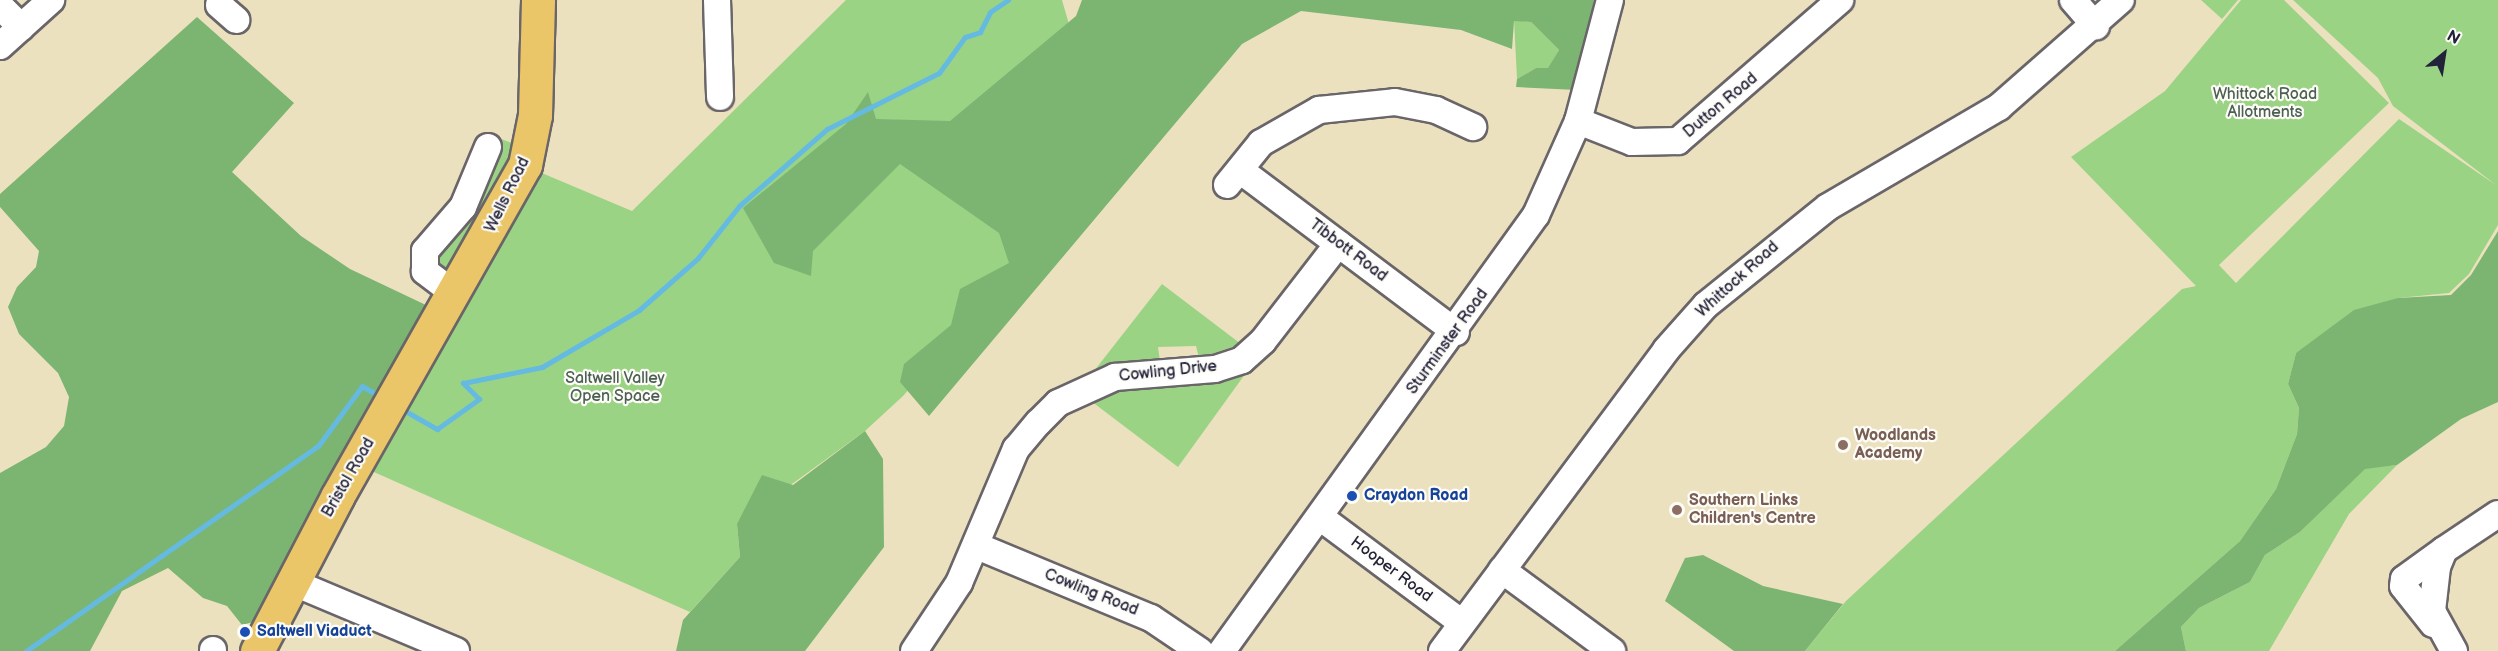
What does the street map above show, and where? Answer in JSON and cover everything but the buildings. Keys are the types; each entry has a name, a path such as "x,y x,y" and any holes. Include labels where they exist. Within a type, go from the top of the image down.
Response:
{"highway":[{"name":"Wells Road","path":"451,301 529,151 538,0"},
{"name":"Bristol Road","path":"257,651 337,497 451,301"}],"street":[{"path":"0,46 51,0"},
{"path":"717,0 720,97"},
{"name":"Sturminster Road","path":"1222,651 1456,332 1536,215 1578,121 1610,0"},
{"name":"Dutton Road","path":"1578,121 1632,142 1678,141 1840,0"},
{"path":"2073,0 2096,26"},
{"name":"Whittock Road","path":"1442,651 1666,350 1735,279 1828,207 2000,107 2096,26 2121,0"},
{"path":"0,6 21,27"},
{"name":"Tibbott Road","path":"1456,332 1338,244 1234,178 1261,143 1287,124 1354,102 1395,102 1436,110 1473,127"},
{"path":"451,301 436,283 423,261 444,213 488,147"},
{"name":"Cowling Drive","path":"914,651 976,546 1016,449 1058,403 1115,377 1215,369 1242,360 1263,340 1338,244"},
{"path":"2454,651 2435,626 2430,598 2444,550 2498,514"},
{"name":"Hooper Road","path":"1320,517 1462,623"},
{"name":"Cowling Road","path":"976,546 1151,618 1200,651"},
{"path":"1502,570 1612,651"},
{"path":"292,582 456,651"}],"green space":[{"name":"Saltwell Valley Open Space","path":"846,0 1062,0 1075,45 1071,202 903,396 865,431 737,524 740,557 690,612 367,469 455,326 537,171 632,211"},
{"path":"1082,0 1594,0 1577,90 1516,87 1517,79 1536,68 1548,68 1559,50 1531,22 1514,21 1512,49 1461,30 1301,11 1242,44 929,416 900,382 904,364 951,325 960,289 1009,263 999,233 900,164 813,251 811,276 774,263 743,208 846,124 868,92 876,119 950,121 1076,16"},
{"path":"2201,0 2238,0 2222,19"},
{"name":"Whittock Road Allotments","path":"2241,0 2284,0 2389,103 2219,265 2236,283 2399,119 2496,185 2393,106 2378,78 2293,0 2498,0 2498,225 2469,274 2449,293 2398,298 2296,353 2288,384 2299,408 2297,434 2276,489 2240,541 2115,651 1805,651 1846,601 2182,289 2196,286 2071,157 2165,91"},
{"path":"197,17 294,103 232,172 301,236 350,269 428,306 253,622 242,625 227,606 203,598 168,568 122,591 90,651 0,651 0,473 46,447 64,426 69,397 58,373 19,334 8,307 17,287 36,267 39,251 0,207 0,194"},
{"path":"1514,20 1531,22 1559,50 1548,69 1536,68 1517,79"},
{"path":"493,136 515,144 494,199 450,279 430,268"},
{"path":"2498,231 2498,402 2461,419 2397,465 2365,469 2300,532 2265,555 2250,582 2199,608 2181,627 2186,651 2115,651 2240,541 2276,489 2297,434 2299,408 2288,384 2296,353 2354,310 2398,298 2451,295 2471,275"},
{"path":"1162,284 1241,344 1199,358 1196,346 1158,347 1160,361 1094,371"},
{"path":"1256,359 1178,467 1087,398 1108,390"},
{"path":"865,431 883,459 884,547 805,651 676,651 683,620 740,557 737,524 762,475 793,485"},
{"path":"2397,465 2349,514 2269,651 2186,651 2181,627 2199,608 2250,582 2265,555 2300,532 2365,468"},
{"path":"1703,555 1763,586 1843,604 1805,651 1734,651 1665,601 1685,558"}],"waterway":[{"path":"400,408 437,429 479,399 463,383 542,367 639,310 698,258 739,206 827,129 939,73 965,37 980,32 990,12 1008,0"},
{"path":"26,651 318,446 362,386 381,397"}],"place":[{"name":"Woodlands Academy","path":"1843,445"},
{"name":"Craydon Road","path":"1352,496"},
{"name":"Southern Links Children's Centre","path":"1677,510"},
{"name":"Saltwell Viaduct","path":"245,632"}]}
